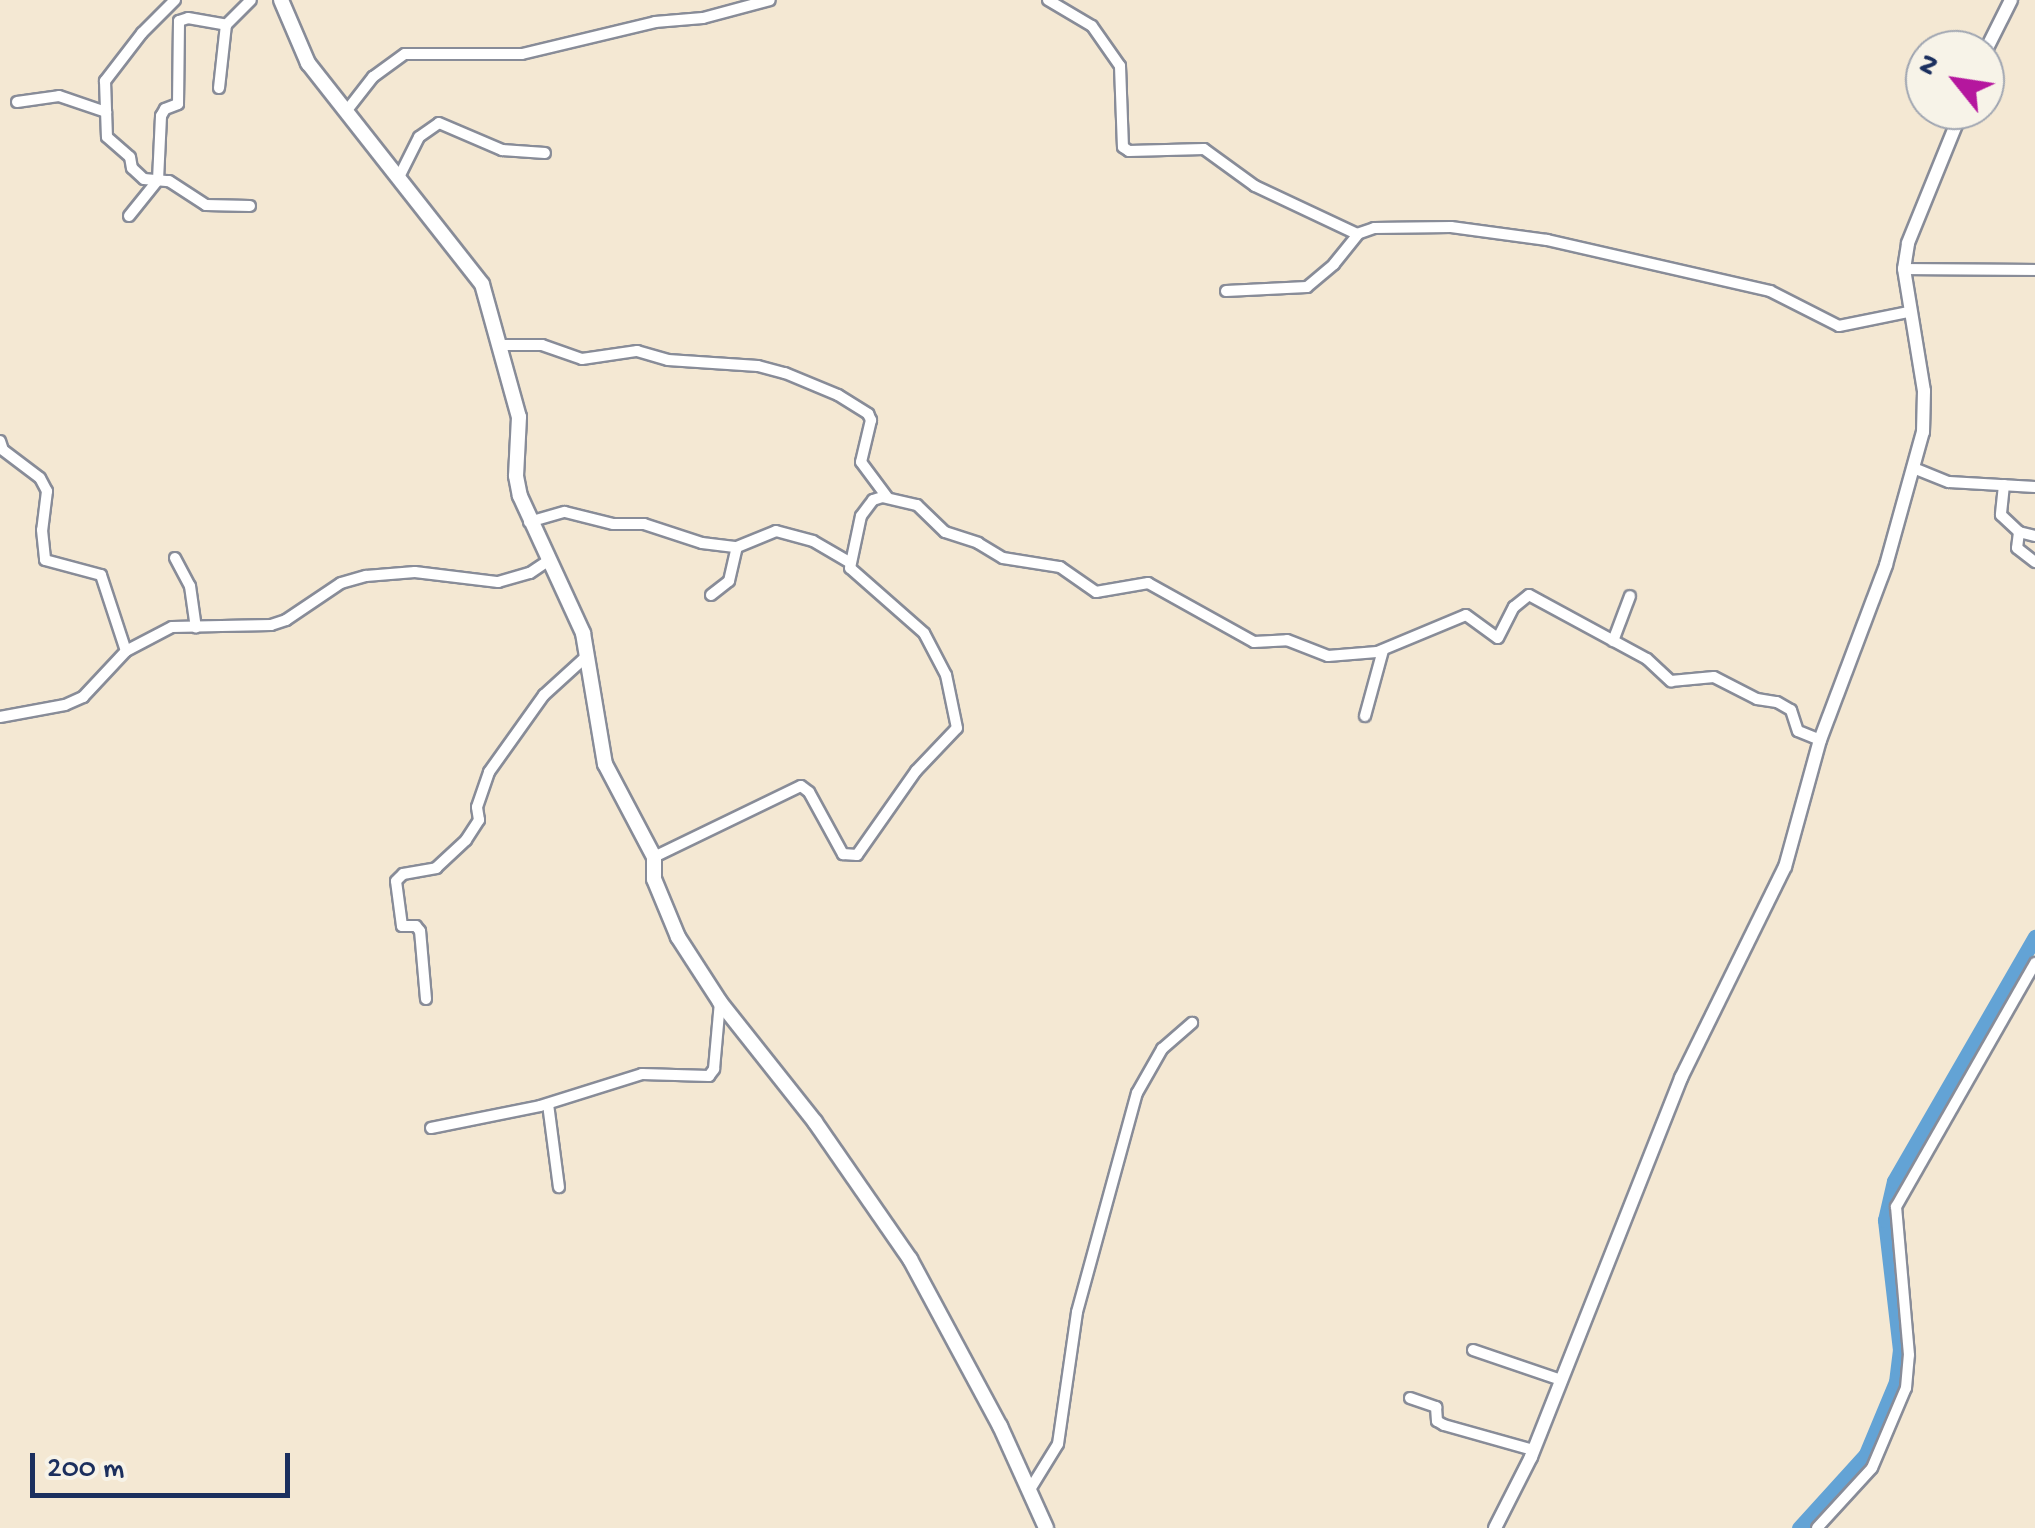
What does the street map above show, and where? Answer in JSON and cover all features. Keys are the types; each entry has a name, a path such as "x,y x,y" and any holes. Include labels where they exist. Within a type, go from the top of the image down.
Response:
{"main road":[{"path":"282,0 308,63 482,284 518,417 516,476 529,522 574,608 588,655 605,764 654,857 654,878 678,936 720,1002 815,1122 910,1259 1046,1528"}],"street":[{"path":"176,0 145,30 107,78 104,126 109,141 130,157 132,168 140,176 168,180 206,205 250,206"},
{"path":"219,88 226,25 251,0"},
{"path":"348,109 373,78 405,54 522,54 655,22 703,18 770,0"},
{"path":"1048,0 1072,4 1120,66 1123,147 1129,151 1204,148 1256,186 1358,234"},
{"path":"1996,30 2011,0"},
{"path":"129,216 158,180 161,116 164,109 178,104 182,75 176,28 188,18 226,25"},
{"path":"17,102 60,96 92,111 106,112"},
{"path":"398,179 419,138 439,122 502,150 545,153"},
{"path":"1495,1528 1533,1450 1680,1078 1786,867 1820,740 1916,469 1924,391 1908,312 1904,269 1917,216 1954,130"},
{"path":"1226,291 1306,288 1334,264 1358,234 1374,228 1451,227 1547,240 1770,291 1839,326 1908,312"},
{"path":"1904,269 2035,270"},
{"path":"501,345 542,345 579,359 638,351 668,360 775,369 838,395 868,414 871,420 861,462 886,496"},
{"path":"0,441 3,450 40,478 47,491 42,530 45,560 101,574 126,651"},
{"path":"1916,469 1949,482 2035,487"},
{"path":"2004,484 2001,515 2019,532 2035,536"},
{"path":"654,857 801,786 810,792 843,854 856,855 916,771 957,728 946,675 931,644 886,597 853,574 850,562 864,510 873,500 886,496 920,507 950,534 978,542 1003,558 1060,567 1096,592 1135,582 1155,585 1254,642 1287,640 1337,657 1384,650 1466,616 1498,638 1526,595 1650,661 1671,681 1714,677 1757,700 1777,702 1791,710 1798,731 1820,740"},
{"path":"529,522 565,512 613,524 644,524 702,543 737,547 776,531 813,541 850,562"},
{"path":"2019,532 2017,548 2035,562"},
{"path":"711,594 726,586 737,547"},
{"path":"175,558 190,586 196,628"},
{"path":"0,716 66,706 83,697 126,651 172,627 271,625 341,583 366,576 415,572 498,582 530,573 549,560"},
{"path":"1613,641 1630,596"},
{"path":"1364,716 1384,650"},
{"path":"426,999 420,930 416,926 402,926 396,881 403,874 436,868 466,840 479,820 477,808 489,772 544,695 588,655"},
{"path":"1820,1528 1872,1468 1906,1388 1909,1355 1896,1207 2035,963"},
{"path":"430,1128 548,1104 642,1074 710,1075 720,1002"},
{"path":"1030,1491 1058,1444 1077,1312 1137,1093 1162,1049 1192,1023"},
{"path":"548,1104 559,1186"},
{"path":"1472,1350 1561,1380"},
{"path":"1410,1398 1436,1407 1438,1422 1444,1425 1533,1450"}],"waterway":[{"path":"1799,1528 1866,1454 1896,1382 1900,1350 1885,1220 1894,1181 2035,937"}]}
